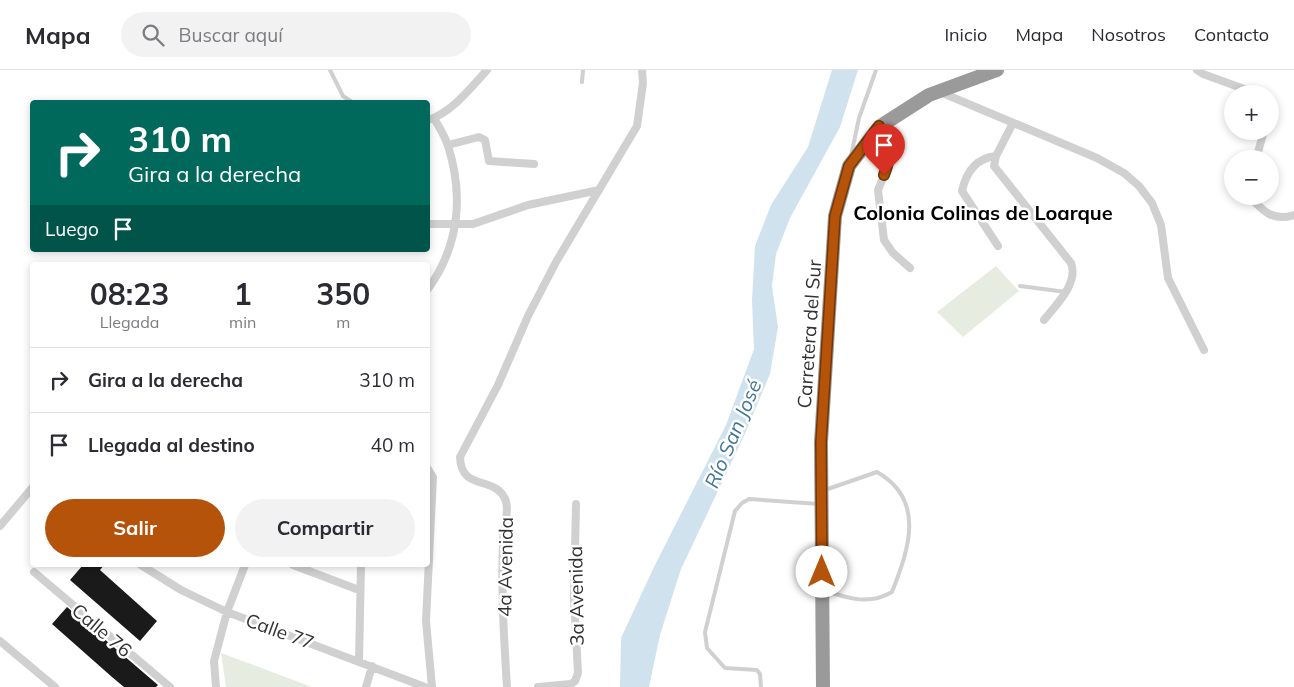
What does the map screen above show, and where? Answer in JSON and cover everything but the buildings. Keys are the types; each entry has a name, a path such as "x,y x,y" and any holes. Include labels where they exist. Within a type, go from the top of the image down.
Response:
{"highway":[{"name":"Carretera del Sur","path":"823,687 821,442 835,216 849,166 879,126 938,92 997,70"}],"street":[{"path":"430,286 452,245 456,224 457,197 448,145 431,119 467,92 487,70"},
{"path":"430,224 473,224 528,204 599,190 637,126 643,83 642,70"},
{"path":"1198,70 1202,74 1233,85"},
{"path":"938,92 1097,158 1124,173 1139,186 1152,203 1161,226 1168,278 1204,350"},
{"path":"1013,123 996,156 994,166 1071,263 1073,276 1066,292 1044,320"},
{"path":"879,126 890,147 890,161 878,190 884,240 893,253 910,268"},
{"path":"448,145 479,137 485,140 490,162 534,164"},
{"path":"996,156 986,157 976,163 964,178 962,191 998,246"},
{"name":"4a Avenida","path":"507,687 502,597 506,504 504,497 498,490 469,478 463,473 460,457 463,447 498,386 528,316 599,190"},
{"path":"1258,205 1269,216 1279,218 1294,215"},
{"path":"430,472 433,477 430,539"},
{"path":"0,526 30,490"},
{"name":"3a Avenida","path":"538,687 571,684 575,681 578,673 574,597 576,504"},
{"name":"Calle 77","path":"144,567 181,590 227,612 425,687"},
{"path":"216,687 214,661 227,612 244,567"},
{"path":"298,567 359,590"},
{"path":"359,661 361,567"},
{"path":"429,567 426,621 432,687"},
{"name":"Calle 76","path":"34,572 170,687"},
{"path":"0,641 55,687"},
{"path":"366,687 372,666"}],"lane":[{"path":"330,70 343,96 349,100"},
{"path":"582,82 583,70"},
{"path":"849,166 859,118 876,70"},
{"path":"1020,286 1066,292"},
{"path":"761,687 760,674 757,670 725,668 707,648 705,632 735,511 742,503 749,499 821,497 832,489 877,472 889,478 902,492 910,522 908,543 892,592 880,600 849,599 822,589"}],"shaded area":[{"path":"996,266 1019,291 963,337 937,312"},
{"path":"221,653 312,687 226,687"}],"water":[{"name":"Río San José","path":"832,70 858,70 840,127 790,218 776,254 772,286 778,327 770,374 743,438 681,569 660,635 649,687 620,687 621,638 654,567 726,425 754,349 752,300 755,246 771,205 808,147"}],"district":[{"name":"Colonia Colinas de Loarque","path":"983,213"}],"route":[{"path":"822,572 821,442 835,216 849,166 879,126 890,147 890,161 884,175"}]}
